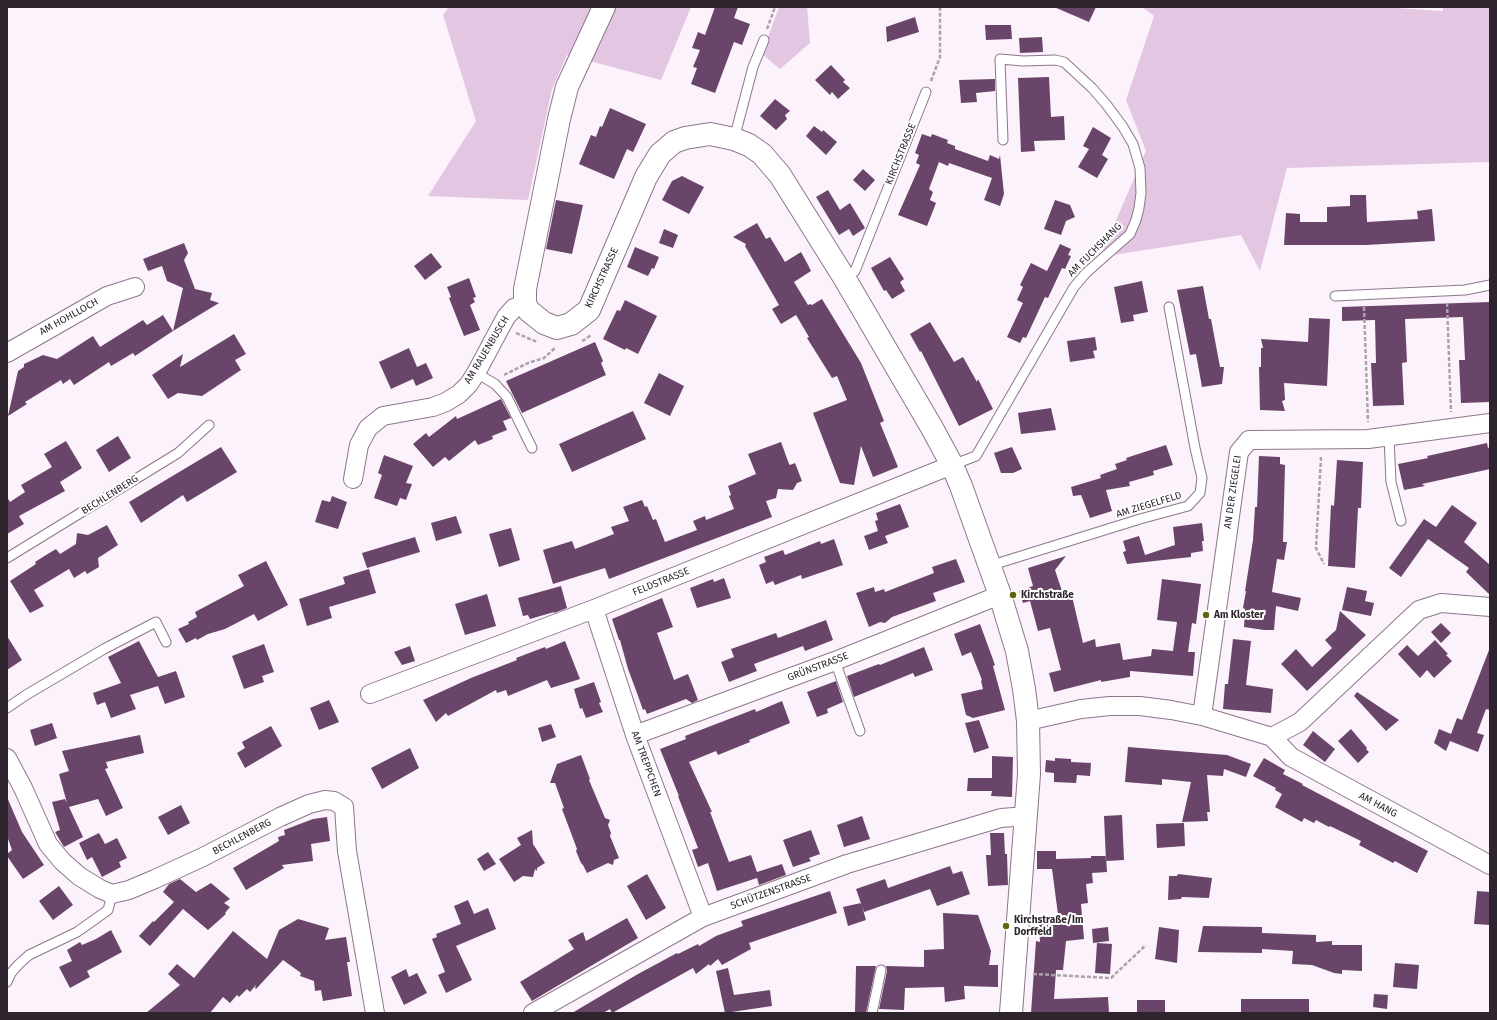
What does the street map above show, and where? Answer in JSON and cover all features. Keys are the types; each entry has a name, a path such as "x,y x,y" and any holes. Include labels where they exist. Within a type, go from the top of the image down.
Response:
{"street":[{"path":"525,304 526,281 559,119 567,87 604,7"},
{"name":"KIRCHSTRASSE","path":"525,304 529,311 544,324 557,328 571,324 589,310 646,177 660,154 674,142 685,138 710,134 734,139 749,145 762,154 780,175 845,278 952,465 1000,595 1017,652 1028,721 1029,774 1011,1013"},
{"name":"AM HOHLLOCH","path":"7,353 107,296 135,288"},
{"name":"AM RAUENBUSCH","path":"352,479 359,445 368,428 383,416 433,407 446,402 459,394 469,384 476,373 506,317 514,308 525,304"},
{"name":"AN DER ZIEGELEI","path":"1202,716 1238,452 1249,440 1368,439 1490,423"},
{"name":"FELDSTRASSE","path":"370,694 594,609 952,465"},
{"name":"GRÜNSTRASSE","path":"635,735 835,661 1000,595"},
{"path":"1028,721 1081,709 1110,706 1140,706 1202,716 1272,737 1300,722 1419,610 1441,603 1490,607"},
{"name":"AM TREPPCHEN","path":"594,609 635,735 703,917"},
{"name":"AM HANG","path":"1272,737 1291,757 1490,865"},
{"path":"7,758 23,788 48,844 62,861 79,876 100,889 112,894"},
{"name":"BECHLENBERG","path":"112,894 129,890 155,879 203,857 280,817 309,804 325,800 334,802 344,807 347,851 375,1013"},
{"name":"SCHÜTZENSTRASSE","path":"533,1013 703,917 846,864 1001,818 1027,816"}],"lane":[{"path":"734,139 753,67 764,40"},
{"name":"AM FUCHSHANG","path":"952,465 976,456 1074,287 1086,273 1130,234 1140,208 1140,168 1133,144 1123,127 1106,104 1092,88 1064,62 1055,60 1023,61 1000,59 1003,140"},
{"name":"KIRCHSTRASSE","path":"845,278 855,271 926,92"},
{"path":"1335,296 1465,290 1490,285"},
{"name":"AM ZIEGELFELD","path":"989,566 1132,521 1188,506 1200,493 1202,478 1169,307"},
{"path":"476,373 495,384 506,397 532,448"},
{"name":"BECHLENBERG","path":"7,558 178,453 209,425"},
{"path":"1389,437 1391,482 1401,521"},
{"path":"7,708 26,695 104,649 156,622 166,642"},
{"path":"835,661 860,731"},
{"path":"7,982 11,973 29,955 77,932 108,910 112,894"},
{"path":"872,1013 881,970"}],"path":[{"path":"764,40 775,7"},
{"path":"926,92 940,57 940,7"},
{"path":"1447,291 1452,428"},
{"path":"1364,294 1368,439"},
{"path":"495,384 504,375 528,363 544,358 556,347"},
{"path":"1322,440 1316,548 1324,564"},
{"path":"1014,974 1111,978 1146,945"}],"shaded area":[{"path":"449,7 691,7 661,80 567,55 552,89 528,200 428,196 476,121 443,15"},
{"path":"779,7 807,7 810,43 780,69 762,54"},
{"path":"1142,7 1380,7 1443,11 1443,7 1490,7 1490,162 1287,168 1260,271 1241,235 1100,257 1146,151 1126,100 1154,16"}],"building":[{"path":"715,7 738,7 734,18 750,24 742,45 734,42 715,93 691,84 697,68 693,67 700,50 692,48 698,32 705,35"},
{"path":"1054,7 1096,7 1089,22"},
{"path":"915,17 919,32 887,42 886,27"},
{"path":"985,25 1011,25 1012,39 986,40"},
{"path":"1042,37 1043,52 1020,53 1019,38"},
{"path":"831,65 845,80 843,82 850,88 838,99 832,92 830,95 815,80"},
{"path":"1049,77 1051,117 1064,116 1065,140 1034,141 1035,151 1021,152 1018,78"},
{"path":"995,79 995,91 976,93 977,102 961,103 959,80"},
{"path":"775,99 790,111 785,115 787,119 776,130 760,116"},
{"path":"610,108 646,124 633,152 627,149 614,179 579,164 591,135 596,137"},
{"path":"814,126 822,132 823,130 837,142 826,155 806,136"},
{"path":"1093,127 1111,138 1102,155 1108,159 1097,178 1078,167 1089,149 1083,146"},
{"path":"922,134 931,137 932,134 948,140 947,143 955,146 955,149 988,161 990,155 999,159 1000,155 1004,194 1000,206 984,200 992,178 949,163 948,166 939,162 929,189 933,192 930,200 936,203 927,226 898,215 920,165 916,163 919,155 915,153"},
{"path":"863,169 875,180 865,191 853,180"},
{"path":"682,176 704,187 689,214 662,200 672,181"},
{"path":"828,190 840,210 850,203 865,228 853,236 849,229 839,235 816,197"},
{"path":"1350,195 1366,195 1367,222 1418,219 1417,211 1432,209 1435,241 1366,245 1284,245 1286,213 1300,214 1300,222 1327,222 1327,207 1350,206"},
{"path":"556,200 583,205 572,254 546,249"},
{"path":"1055,200 1070,205 1075,217 1066,221 1061,235 1044,229"},
{"path":"757,223 766,239 770,237 785,262 801,252 811,271 794,282 808,305 812,305 822,299 861,363 884,421 880,423 898,467 873,477 861,446 854,485 840,483 813,413 847,400 837,376 832,378 807,338 809,337 796,315 781,324 772,309 779,305 745,246 746,244 733,237"},
{"path":"664,229 678,235 673,248 659,243"},
{"path":"184,243 188,253 184,260 195,289 212,293 210,300 219,303 173,331 183,288 167,281 162,266 148,271 143,259"},
{"path":"1060,244 1071,249 1068,255 1071,256 1065,269 1062,268 1048,298 1045,297 1026,338 1023,337 1020,343 1007,337 1023,303 1017,300 1023,287 1020,285 1031,263 1047,271"},
{"path":"635,247 659,257 654,269 652,268 648,276 627,267"},
{"path":"431,253 442,267 425,280 414,266"},
{"path":"890,257 904,279 900,282 905,291 892,299 886,290 884,291 871,268"},
{"path":"469,278 476,297 473,298 475,302 470,305 480,330 464,336 449,298 451,297 447,287"},
{"path":"1142,281 1148,312 1133,315 1134,321 1121,323 1114,287"},
{"path":"1203,286 1220,367 1224,367 1222,384 1202,387 1196,354 1190,355 1177,290"},
{"path":"625,300 657,316 638,354 626,348 625,350 603,339 617,310 620,311"},
{"path":"1490,302 1490,402 1461,403 1459,360 1465,360 1463,317 1405,319 1407,362 1402,363 1404,405 1373,406 1371,363 1376,363 1375,320 1342,321 1342,307"},
{"path":"163,315 173,331 135,356 133,353 111,366 109,362 74,385 70,379 63,384 61,380 25,402 27,404 8,416 18,371 24,367 24,364 43,355 57,359 93,336 100,347 143,320 147,325"},
{"path":"1309,318 1330,319 1327,386 1284,383 1285,400 1282,401 1285,411 1260,410 1259,367 1261,367 1261,348 1263,348 1261,339 1308,342"},
{"path":"930,322 954,362 963,357 977,382 978,379 993,409 959,426 921,351 920,352 910,334"},
{"path":"234,334 246,354 235,360 241,370 202,396 178,393 168,399 152,375 183,354 180,367"},
{"path":"1095,337 1097,350 1093,351 1095,358 1070,362 1067,341"},
{"path":"595,342 603,361 601,363 606,375 522,413 506,381"},
{"path":"409,348 417,367 426,363 433,378 416,386 413,379 391,389 379,362"},
{"path":"659,373 684,386 670,416 644,403"},
{"path":"501,399 511,418 503,421 507,430 492,436 493,439 478,445 475,440 449,461 445,457 433,467 413,444 426,433 429,437 456,416 457,419"},
{"path":"1051,408 1056,430 1021,434 1018,413"},
{"path":"633,411 646,439 572,472 559,444"},
{"path":"118,436 131,458 109,472 96,450"},
{"path":"66,441 82,468 60,482 65,491 19,516 24,524 7,534 7,497 10,502 25,492 21,485 52,467 44,454"},
{"path":"781,442 789,464 795,463 802,481 797,483 793,490 778,489 776,498 766,501 772,517 609,579 605,568 553,584 543,550 572,541 575,549 614,534 611,527 629,521 623,507 642,500 645,507 647,506 653,520 656,519 665,542 697,530 693,521 705,516 706,520 734,509 729,496 731,495 728,486 756,474 748,454"},
{"path":"1487,443 1488,448 1490,447 1490,469 1422,484 1425,486 1404,490 1398,464"},
{"path":"1166,445 1173,465 1153,471 1154,475 1129,482 1130,486 1106,490 1112,511 1090,518 1081,495 1073,496 1071,487 1101,478 1100,475 1117,469 1115,464 1127,460 1126,458"},
{"path":"221,447 237,472 187,502 183,495 141,523 129,502"},
{"path":"1012,447 1022,469 1013,473 1001,473 994,453"},
{"path":"384,455 413,466 406,483 412,484 406,500 400,498 397,506 374,498 382,475 378,473"},
{"path":"1259,456 1280,457 1280,464 1285,465 1283,542 1287,542 1284,560 1277,559 1272,592 1301,598 1298,611 1276,606 1274,630 1244,627 1245,609 1243,608 1253,540 1255,507 1257,507"},
{"path":"1337,460 1363,462 1361,508 1358,508 1355,568 1328,566 1331,505 1334,506"},
{"path":"332,496 347,502 338,529 315,522 322,500 330,502"},
{"path":"900,504 909,527 885,536 888,543 869,550 864,536 878,531 875,521 878,520 876,513"},
{"path":"1452,505 1477,523 1464,542 1490,565 1490,595 1466,572 1469,568 1428,539 1401,577 1389,568 1424,519 1436,527"},
{"path":"456,516 462,533 436,541 431,523"},
{"path":"1202,523 1204,541 1202,541 1203,551 1191,553 1191,557 1127,564 1123,552 1126,551 1123,541 1139,536 1145,555 1175,545 1173,527"},
{"path":"107,525 118,545 98,558 99,567 87,574 85,571 74,578 69,569 34,590 44,606 30,613 10,581 36,564 35,562 56,549 60,554 76,544 77,533 88,535"},
{"path":"511,528 520,560 499,567 489,534"},
{"path":"415,537 420,552 367,568 362,553"},
{"path":"834,539 843,565 802,579 801,575 775,585 773,581 766,584 759,565 766,562 764,557 783,550 785,555 820,541 821,544"},
{"path":"1066,556 1055,570 1063,594 1071,592 1083,643 1095,639 1096,647 1120,643 1123,660 1151,656 1152,649 1173,651 1177,622 1157,620 1162,579 1201,584 1196,624 1192,623 1188,652 1195,652 1193,676 1130,671 1130,677 1101,682 1101,680 1054,692 1049,673 1061,670 1050,628 1038,631 1030,601 1023,603 1019,591 1033,586 1028,568"},
{"path":"956,559 965,582 933,593 936,601 892,617 885,623 880,622 869,627 856,593 874,587 875,592 884,589 885,592 934,573 932,567"},
{"path":"266,561 288,605 258,621 254,614 225,629 208,634 197,640 196,638 186,643 178,629 189,624 188,622 197,617 195,612 244,586 238,575"},
{"path":"369,569 376,593 329,607 332,618 307,626 299,599 345,584 343,577"},
{"path":"724,578 731,598 697,608 690,588 713,579 714,582"},
{"path":"561,586 567,608 530,619 528,615 523,616 518,598"},
{"path":"1347,587 1367,591 1365,601 1374,603 1371,616 1342,610"},
{"path":"487,594 496,626 465,635 455,604"},
{"path":"662,598 673,627 657,633 674,680 688,674 698,700 692,703 686,699 647,714 645,709 643,710 612,619"},
{"path":"1340,611 1366,635 1307,691 1281,664 1296,649 1312,667 1332,648 1325,640 1336,630"},
{"path":"826,620 833,640 805,651 803,646 754,664 757,671 729,682 721,662 734,657 731,649 776,633 778,638"},
{"path":"1441,623 1451,633 1441,643 1431,632"},
{"path":"980,624 995,665 993,666 1005,710 973,718 966,715 961,694 983,689 982,680 971,652 962,656 954,634"},
{"path":"7,636 22,660 7,670"},
{"path":"1233,639 1251,641 1246,685 1273,689 1271,713 1223,709 1225,684 1228,684"},
{"path":"1435,640 1448,654 1446,655 1452,661 1434,678 1427,670 1420,678 1398,654 1407,645 1418,656"},
{"path":"139,641 158,677 176,671 185,697 165,704 158,686 130,695 136,709 111,718 105,702 97,705 93,693 121,683 108,657"},
{"path":"565,641 580,679 551,688 547,680 508,696 506,690 497,693 496,690 448,716 446,713 436,722 423,700 471,678 517,660 516,658 545,647 546,649"},
{"path":"264,644 274,672 262,676 264,682 244,689 232,656"},
{"path":"410,646 415,661 402,665 394,652"},
{"path":"924,647 933,670 915,677 913,673 854,697 847,676 879,664 880,665"},
{"path":"1489,650 1490,710 1486,709 1477,733 1484,735 1478,752 1450,741 1446,751 1434,743 1439,729 1451,734 1457,718 1462,720"},
{"path":"836,681 843,702 827,709 828,713 817,717 807,692"},
{"path":"594,682 601,702 599,703 603,712 586,718 582,708 580,709 574,689"},
{"path":"1357,692 1399,720 1386,731 1354,696"},
{"path":"329,700 339,722 319,730 310,708"},
{"path":"782,701 790,723 718,755 716,751 689,762 712,812 710,812 729,862 751,855 757,872 782,864 786,875 759,885 757,878 717,891 708,863 698,867 692,850 698,848 660,749 686,739 685,736 755,709 756,712"},
{"path":"979,720 989,748 974,753 965,723"},
{"path":"52,723 57,738 35,746 30,730"},
{"path":"551,724 556,737 542,742 538,728"},
{"path":"271,726 282,746 245,768 237,753 245,748 242,742"},
{"path":"1351,729 1369,752 1358,763 1338,741"},
{"path":"1313,731 1335,749 1325,762 1303,745"},
{"path":"140,735 144,753 106,762 108,768 105,769 123,808 106,816 98,799 69,807 83,837 64,847 55,832 60,830 52,802 65,799 67,803 59,774 69,771 62,751"},
{"path":"1128,747 1227,755 1251,764 1246,777 1224,769 1223,776 1207,775 1210,812 1207,812 1208,821 1182,822 1191,782 1162,779 1162,785 1125,782"},
{"path":"410,748 419,768 382,789 371,768"},
{"path":"581,755 590,779 589,780 605,818 610,820 608,825 611,833 610,836 619,858 614,860 613,865 608,863 587,873 576,851 577,849 562,809 564,808 555,783 550,783 557,764"},
{"path":"992,756 1013,757 1012,797 991,796 992,791 967,791 968,778 992,778"},
{"path":"1055,758 1071,759 1071,762 1091,763 1090,776 1077,775 1076,783 1054,782 1054,773 1045,772 1046,760 1055,761"},
{"path":"1264,758 1285,770 1283,774 1303,784 1302,785 1428,851 1417,873 1395,861 1393,863 1359,845 1361,841 1330,826 1329,827 1316,820 1314,823 1304,818 1302,822 1275,807 1282,794 1275,790 1276,788 1253,776"},
{"path":"7,797 22,832 44,865 23,879 7,856 7,854 12,850 7,836"},
{"path":"181,805 190,823 168,835 158,817"},
{"path":"1122,815 1124,860 1106,861 1104,816"},
{"path":"862,816 870,839 844,847 837,825"},
{"path":"327,817 330,841 311,844 313,861 282,865 284,868 246,890 233,868 279,841 278,837 285,835 284,830 313,819"},
{"path":"1184,823 1185,846 1157,848 1156,824"},
{"path":"532,830 533,844 545,863 537,868 537,871 535,869 533,877 523,876 514,882 499,859 521,845 517,838"},
{"path":"811,830 820,854 809,858 811,861 793,867 783,840"},
{"path":"99,833 105,844 117,838 127,858 119,862 121,867 102,877 92,857 87,860 79,843"},
{"path":"990,833 1004,833 1005,854 1007,854 1008,885 988,886 986,855 991,855"},
{"path":"1037,851 1056,851 1056,859 1106,856 1107,872 1092,873 1093,883 1086,884 1088,903 1081,904 1084,939 1066,941 1063,970 1056,970 1054,999 1108,997 1109,1013 1031,1013 1036,941 1040,942 1039,924 1059,922 1052,869 1037,869"},
{"path":"488,852 496,864 484,871 477,859"},
{"path":"950,866 953,874 962,871 970,894 937,906 930,889 864,912 856,889 885,879 888,888"},
{"path":"647,874 666,908 646,920 627,886"},
{"path":"1178,874 1212,878 1209,898 1182,897 1181,899 1168,900 1169,876 1177,876"},
{"path":"180,879 196,892 211,883 230,899 224,903 230,907 225,913 226,914 208,930 183,909 150,946 139,936 174,902 163,892 169,884"},
{"path":"59,886 73,905 53,920 39,901"},
{"path":"830,891 837,913 749,943 751,949 722,965 718,959 710,966 709,964 696,974 693,968 612,1013 610,1009 603,1013 572,1013 677,953 678,954 698,944 699,946 716,936 743,926 741,921"},
{"path":"1477,891 1490,892 1490,925 1474,924"},
{"path":"468,900 474,914 488,908 496,929 456,946 472,980 446,993 438,975 445,972 432,939 437,937 436,934 461,924 454,906"},
{"path":"861,903 866,920 848,926 843,907"},
{"path":"943,913 978,915 991,951 989,965 998,965 998,987 964,986 965,999 945,1002 944,987 905,988 904,1010 879,1009 887,971 886,966 924,967 924,950 944,949"},
{"path":"627,918 638,938 532,1001 520,982 574,949 568,940 583,932 586,941"},
{"path":"298,919 329,928 325,940 346,937 350,962 347,962 352,996 323,1001 321,990 315,991 314,981 300,976 301,973 283,960 256,989 256,985 250,992 247,989 239,997 237,995 230,1003 223,997 210,1013 146,1013 180,985 168,974 177,964 194,978 233,931 267,959 279,930"},
{"path":"1203,926 1262,927 1262,933 1316,935 1316,942 1332,941 1332,945 1362,945 1362,971 1342,970 1342,974 1334,973 1312,965 1292,964 1293,951 1262,949 1262,953 1198,952"},
{"path":"1108,927 1109,941 1093,943 1092,929"},
{"path":"1159,927 1179,930 1177,963 1155,959"},
{"path":"111,930 122,952 87,971 90,977 70,988 59,967 72,961 67,950 80,942 82,945 96,939"},
{"path":"1097,943 1112,944 1110,974 1095,973"},
{"path":"1395,963 1419,965 1417,989 1393,987"},
{"path":"856,966 876,966 866,1013 855,1013"},
{"path":"728,968 734,995 770,990 772,1006 725,1013 716,971"},
{"path":"406,969 409,977 417,973 427,993 404,1005 391,977"},
{"path":"1374,994 1388,995 1387,1009 1373,1007"},
{"path":"1241,999 1309,999 1309,1013 1241,1013"},
{"path":"1137,1000 1165,1000 1165,1013 1137,1013"}],"place":[{"name":"Kirchstraße","path":"1013,595"},
{"name":"Am Kloster","path":"1206,615"},
{"name":"Kirchstraße/Im Dorffeld","path":"1006,926"}]}
